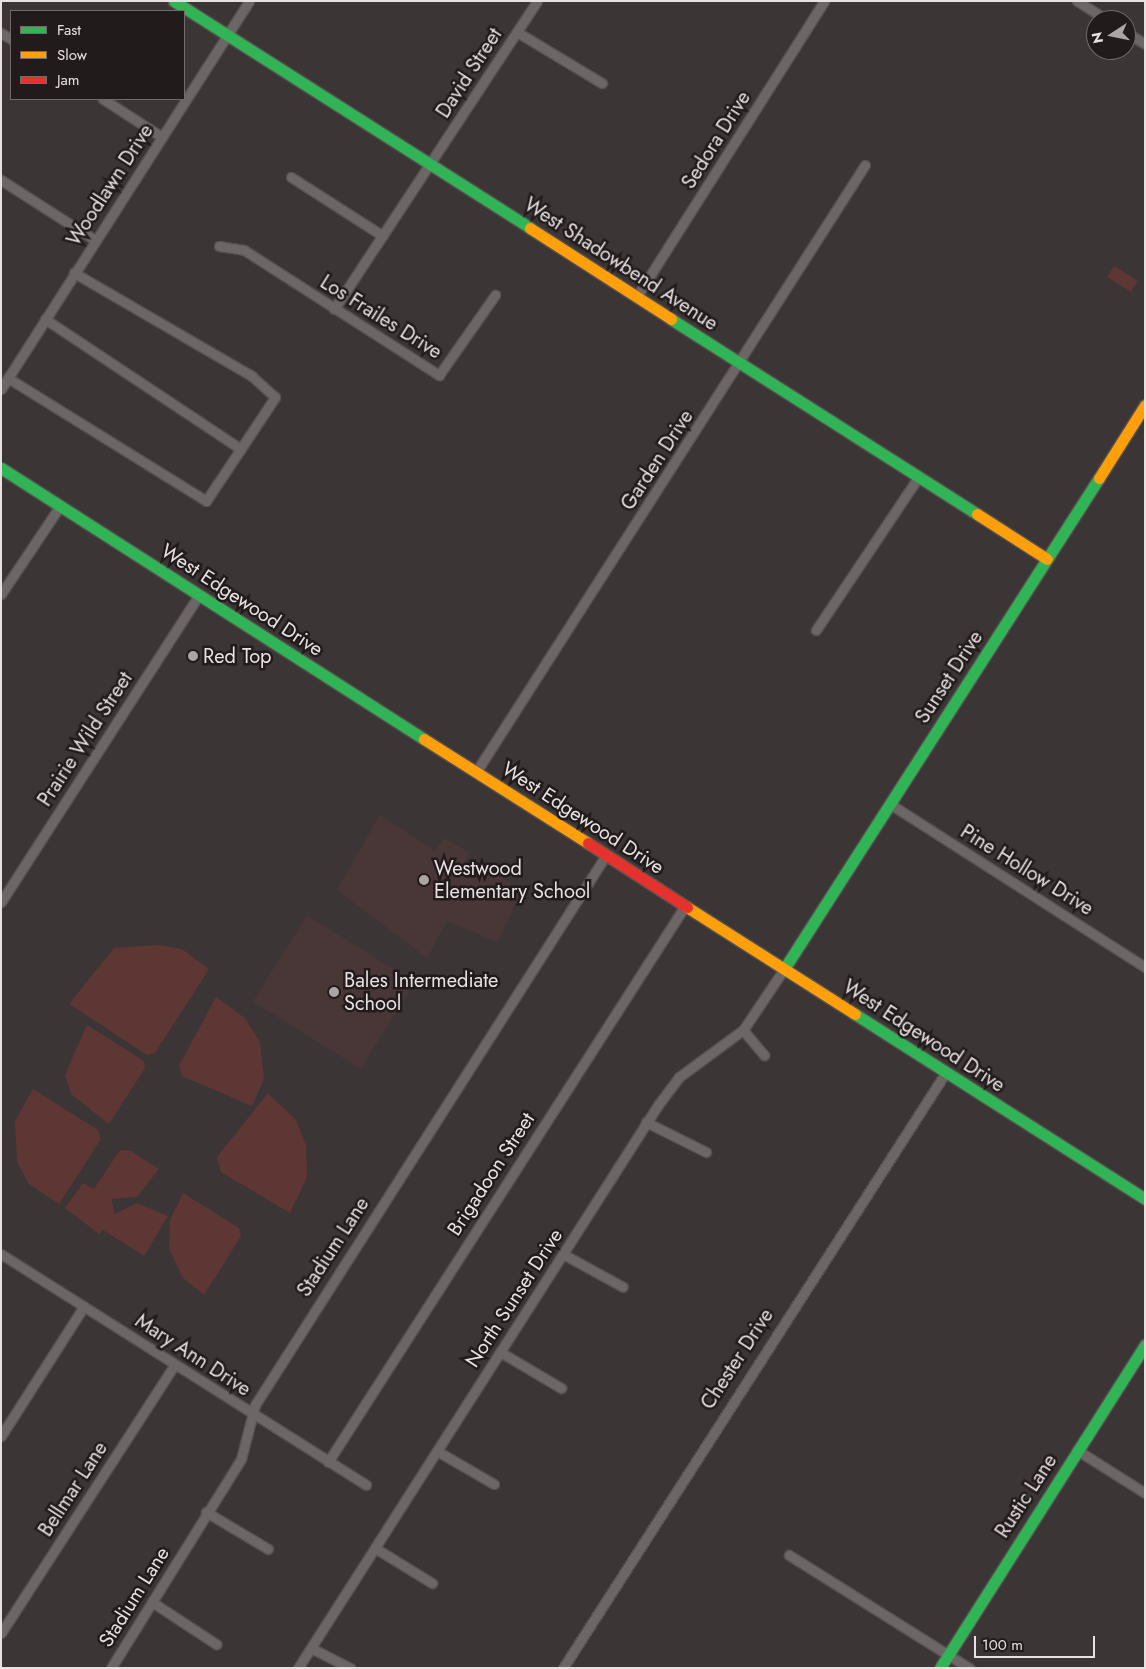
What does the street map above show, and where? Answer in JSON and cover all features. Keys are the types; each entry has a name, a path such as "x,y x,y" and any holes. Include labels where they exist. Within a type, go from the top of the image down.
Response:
{"street":[{"name":"West Shadowbend Avenue","path":"174,1 1047,559"},
{"name":"Woodlawn Drive","path":"1,389 249,1"},
{"name":"David Street","path":"334,309 431,164 536,1"},
{"name":"Sedora Drive","path":"638,296 824,1"},
{"path":"1077,1 1091,10"},
{"path":"517,32 602,83"},
{"path":"105,100 162,137"},
{"name":"Garden Drive","path":"476,772 866,165"},
{"path":"291,177 383,236"},
{"path":"1,180 96,240"},
{"name":"Los Frailes Drive","path":"219,246 244,250 439,375 495,295"},
{"path":"8,378 206,501 275,397 252,376 74,273"},
{"path":"45,319 241,448"},
{"name":"Sunset Drive","path":"784,969 1143,413"},
{"name":"West Edgewood Drive","path":"1,468 1145,1199"},
{"path":"816,630 919,476"},
{"path":"1,594 60,506"},
{"name":"Prairie Wild Street","path":"1,902 199,595"},
{"name":"Pine Hollow Drive","path":"890,804 1145,966"},
{"name":"Stadium Lane","path":"111,1668 206,1512 241,1459 253,1414 293,1343 606,855"},
{"name":"Brigadoon Street","path":"328,1462 685,906"},
{"name":"North Sunset Drive","path":"298,1668 646,1122 679,1077 743,1030 784,969"},
{"path":"743,1030 764,1055"},
{"name":"Chester Drive","path":"562,1668 946,1072"},
{"path":"646,1122 706,1152"},
{"name":"Mary Ann Drive","path":"1,1254 366,1486"},
{"path":"563,1254 623,1287"},
{"path":"1,1436 84,1306"},
{"name":"Rustic Lane","path":"940,1668 1145,1345"},
{"path":"500,1352 561,1388"},
{"name":"Bellmar Lane","path":"1,1633 175,1364"},
{"path":"1078,1450 1145,1493"},
{"path":"437,1451 494,1484"},
{"path":"206,1512 268,1549"},
{"path":"374,1548 432,1583"},
{"path":"789,1555 969,1668"},
{"path":"152,1602 216,1644"},
{"path":"311,1648 350,1668"}],"shaded area":[{"path":"1114,266 1138,281 1131,292 1107,277"},
{"name":"Westwood Elementary School","path":"380,815 435,851 444,838 470,853 459,869 480,865 522,890 497,942 447,921 427,958 337,890"},
{"name":"Bales Intermediate School","path":"307,915 415,982 361,1069 253,1002"},
{"path":"159,945 182,949 209,969 155,1053 147,1055 69,1004 114,948"},
{"path":"216,997 245,1018 260,1042 264,1079 252,1106 182,1076 179,1066"},
{"path":"87,1025 144,1061 145,1068 109,1124 71,1094 65,1075"},
{"path":"33,1089 98,1130 101,1139 59,1204 29,1184 17,1162 15,1121"},
{"path":"268,1093 296,1120 306,1145 307,1177 290,1213 221,1172 217,1157"},
{"path":"120,1150 131,1151 159,1169 137,1197 111,1199 115,1214 137,1203 168,1216 144,1256 103,1230 99,1234 65,1208 83,1183 94,1189"},
{"path":"183,1193 239,1228 241,1236 204,1295 183,1278 169,1249 170,1220"}],"traffic: fast":[{"path":"174,1 530,228"},
{"path":"671,319 977,514"},
{"path":"1,468 424,739"},
{"path":"784,969 1099,478"},
{"path":"855,1014 1145,1199"},
{"path":"940,1668 1145,1345"}],"traffic: slow":[{"path":"530,228 671,319"},
{"path":"1099,478 1145,405"},
{"path":"977,514 1047,559"},
{"path":"424,739 588,843"},
{"path":"687,907 855,1014"}],"traffic: jam":[{"path":"588,843 687,907"}],"place":[{"name":"Red Top","path":"193,656"},
{"name":"Westwood Elementary School","path":"424,880"},
{"name":"Bales Intermediate School","path":"334,992"}]}
